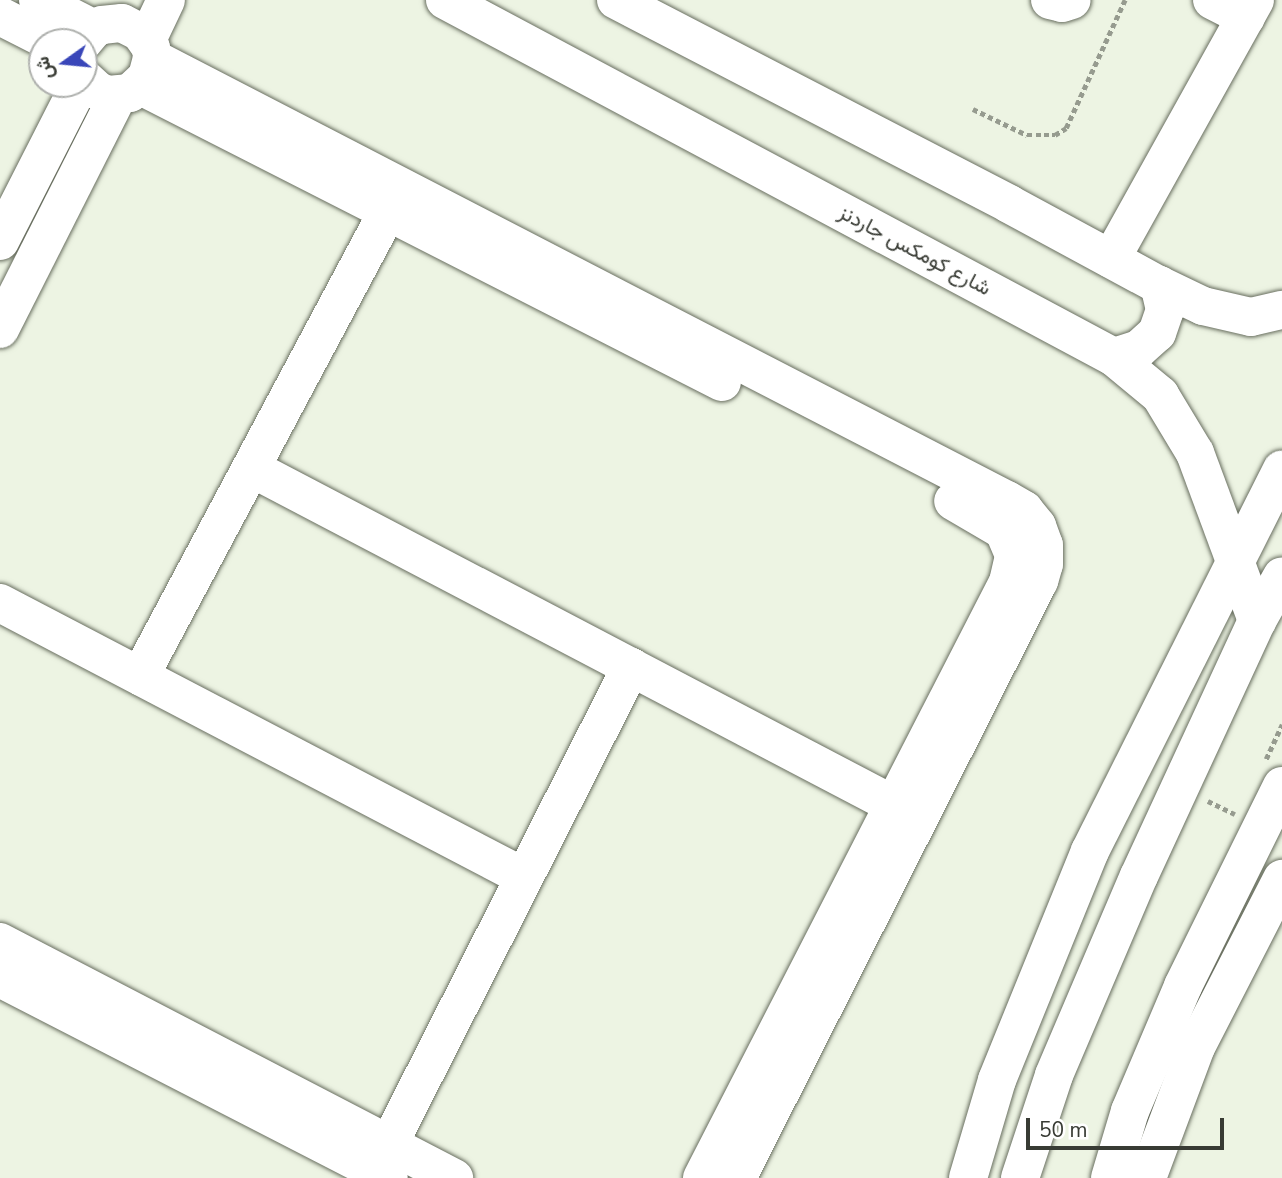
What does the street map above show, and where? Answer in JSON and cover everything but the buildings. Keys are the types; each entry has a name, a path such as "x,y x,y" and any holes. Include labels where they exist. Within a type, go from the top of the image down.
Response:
{"street":[{"path":"38,0 103,23 131,26 139,70"},
{"path":"0,329 139,70 166,0"},
{"name":"شارع كومكس جاردنز","path":"445,0 1114,357 1160,394 1195,453 1234,565 1257,621"},
{"path":"616,0 1203,306 1251,317 1282,310"},
{"path":"1051,0 1062,3 1072,0"},
{"path":"1111,259 1251,8 1212,0"},
{"path":"0,16 28,30"},
{"path":"98,91 139,70"},
{"path":"139,70 388,211 994,522 1004,531 1014,555 1008,582 702,1178"},
{"path":"139,70 1007,500 1024,510 1037,526 1044,545 1044,564 1039,581 737,1178"},
{"path":"0,241 73,98"},
{"path":"139,676 388,211"},
{"path":"1114,357 1139,349 1157,333 1165,310 1159,285"},
{"path":"251,468 892,804"},
{"path":"968,1178 997,1080 1090,851 1282,470"},
{"path":"1020,1178 1054,1075 1139,876 1183,788 1257,621 1282,576"},
{"path":"0,603 524,877"},
{"path":"389,1161 524,877 631,667"},
{"path":"1110,1178 1130,1111 1183,986 1282,786"},
{"path":"1090,851 1139,876"},
{"path":"1147,1178 1196,1047 1282,879"},
{"path":"0,942 389,1161"},
{"path":"0,978 389,1161 454,1178"}],"path":[{"path":"973,109 1027,135 1055,135 1066,128 1125,0"},
{"path":"1183,788 1262,828"}]}
